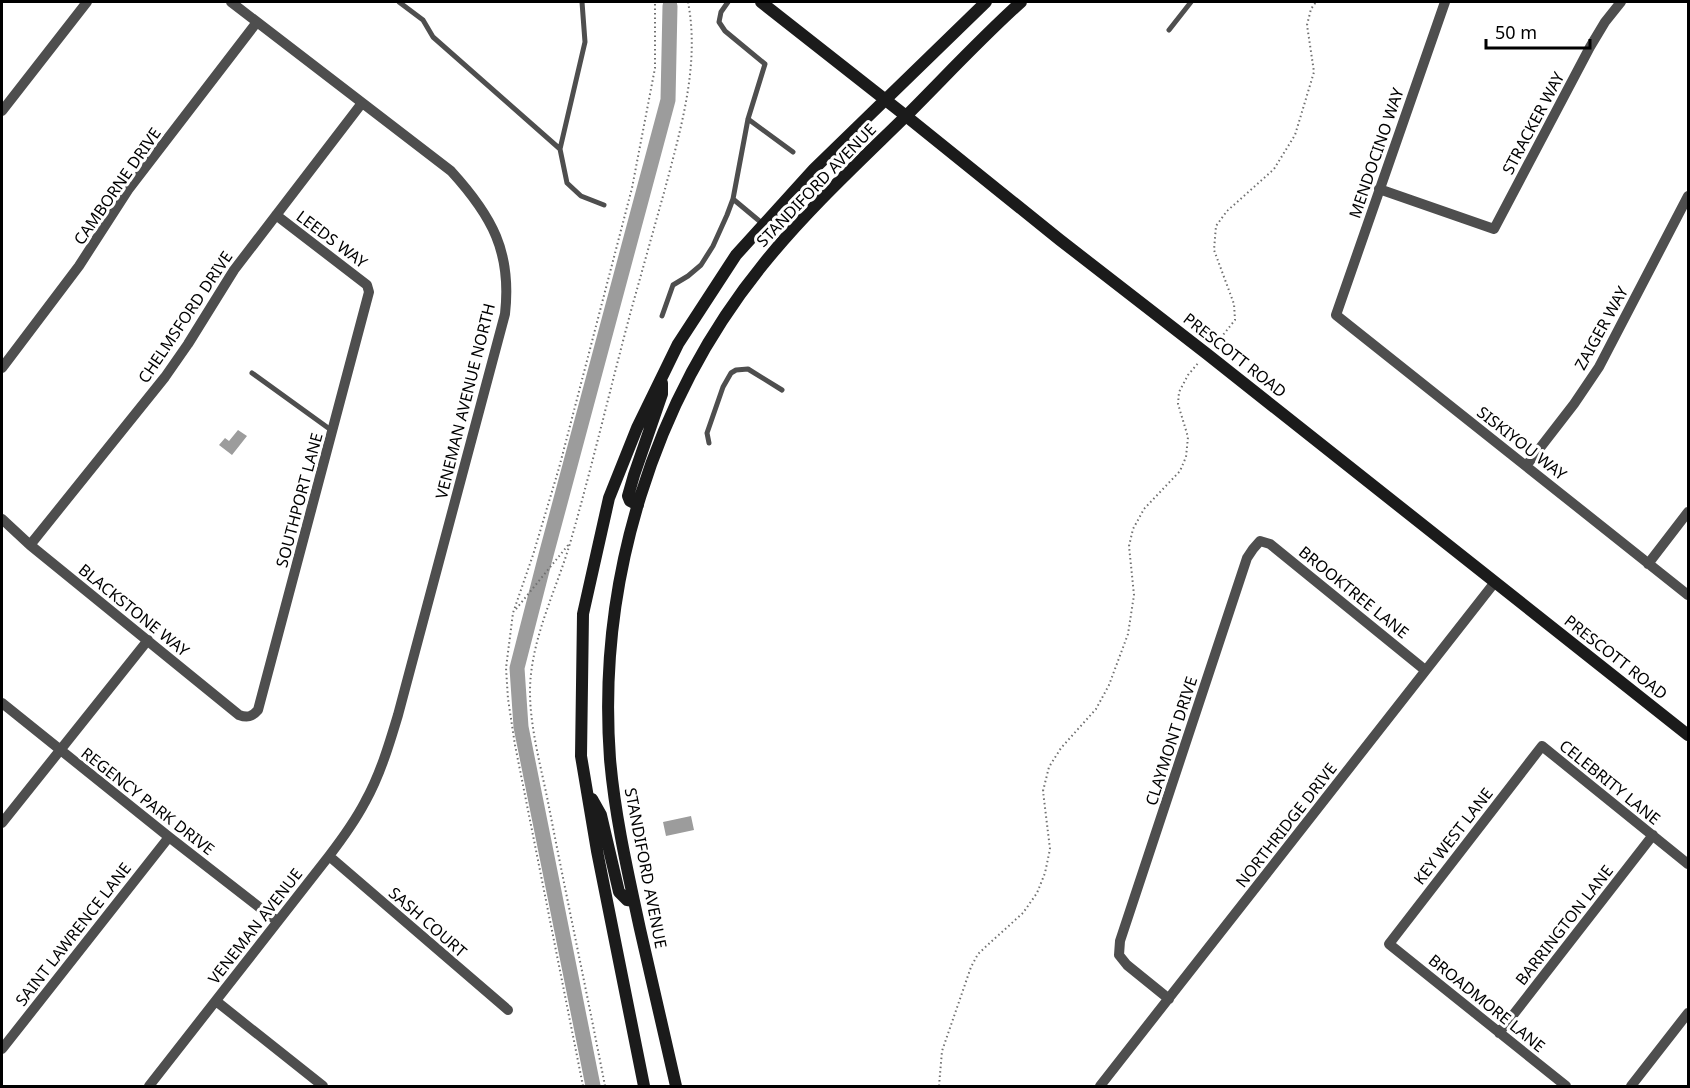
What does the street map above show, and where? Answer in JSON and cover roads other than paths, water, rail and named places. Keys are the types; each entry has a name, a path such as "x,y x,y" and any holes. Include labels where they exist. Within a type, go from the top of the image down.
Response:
{"main road":[{"name":"PRESCOTT ROAD","path":"761,2 1689,735"},
{"name":"STANDIFORD AVENUE","path":"644,1086 597,850 581,756 583,614 609,498 637,428 678,344 736,255 814,169 986,2"},
{"name":"STANDIFORD AVENUE","path":"676,1086 619,831 610,756 608,709 613,622 630,534 638,506 655,453 697,363 730,309 762,264 824,195 1021,2"},
{"path":"638,506 630,501 628,496 662,394 662,376"},
{"path":"588,790 601,815 619,892 627,900 634,901"}],"street":[{"path":"2,111 87,2"},
{"name":"VENEMAN AVENUE NORTH","path":"231,2 451,171 468,189 487,217 495,232 506,271 505,314 398,715 377,779"},
{"name":"MENDOCINO WAY","path":"1336,315 1445,2"},
{"name":"STRACKER WAY","path":"1379,189 1494,229 1590,47 1605,22 1621,2"},
{"name":"CAMBORNE DRIVE","path":"2,368 79,266 128,190 257,22"},
{"name":"CHELMSFORD DRIVE","path":"30,545 165,376 188,344 234,270 362,103"},
{"name":"ZAIGER WAY","path":"1526,466 1574,404 1599,367 1689,196"},
{"name":"LEEDS WAY","path":"276,215 367,285 369,289"},
{"name":"SOUTHPORT LANE","path":"251,716 258,710 369,289"},
{"name":"SISKIYOU WAY","path":"1336,315 1689,595"},
{"path":"1648,564 1689,512"},
{"name":"BLACKSTONE WAY","path":"2,519 30,545 239,715 251,716"},
{"name":"BROOKTREE LANE","path":"1260,542 1278,549 1425,670"},
{"name":"CLAYMONT DRIVE","path":"1169,999 1127,965 1119,955 1120,941 1247,558 1260,542"},
{"name":"NORTHRIDGE DRIVE","path":"1100,1086 1495,582"},
{"path":"2,823 148,640"},
{"name":"REGENCY PARK DRIVE","path":"2,703 277,921"},
{"name":"CELEBRITY LANE","path":"1542,746 1689,864"},
{"name":"KEY WEST LANE","path":"1389,944 1542,746"},
{"name":"VENEMAN AVENUE","path":"149,1086 329,856 365,803 377,779"},
{"name":"BARRINGTON LANE","path":"1499,1033 1653,835"},
{"name":"SAINT LAWRENCE LANE","path":"2,1049 169,837"},
{"name":"SASH COURT","path":"329,856 508,1010"},
{"name":"BROADMORE LANE","path":"1389,944 1566,1086"},
{"path":"216,1001 323,1086"},
{"path":"1631,1086 1689,1013"}],"lane":[{"path":"399,2 423,20 434,37 560,149"},
{"path":"582,2 585,42 560,149 567,183 581,196 604,205"},
{"path":"662,316 673,285 701,265 728,215 748,119 765,64 725,31 719,22 721,12 728,2"},
{"path":"1169,30 1191,2"},
{"path":"748,119 793,152"},
{"path":"733,199 763,224"},
{"path":"709,443 707,433 723,387 731,373 748,369 782,390"},
{"path":"252,373 333,431"}],"waterway":[{"path":"593,1086 521,727 517,668 668,100 670,6"}]}
